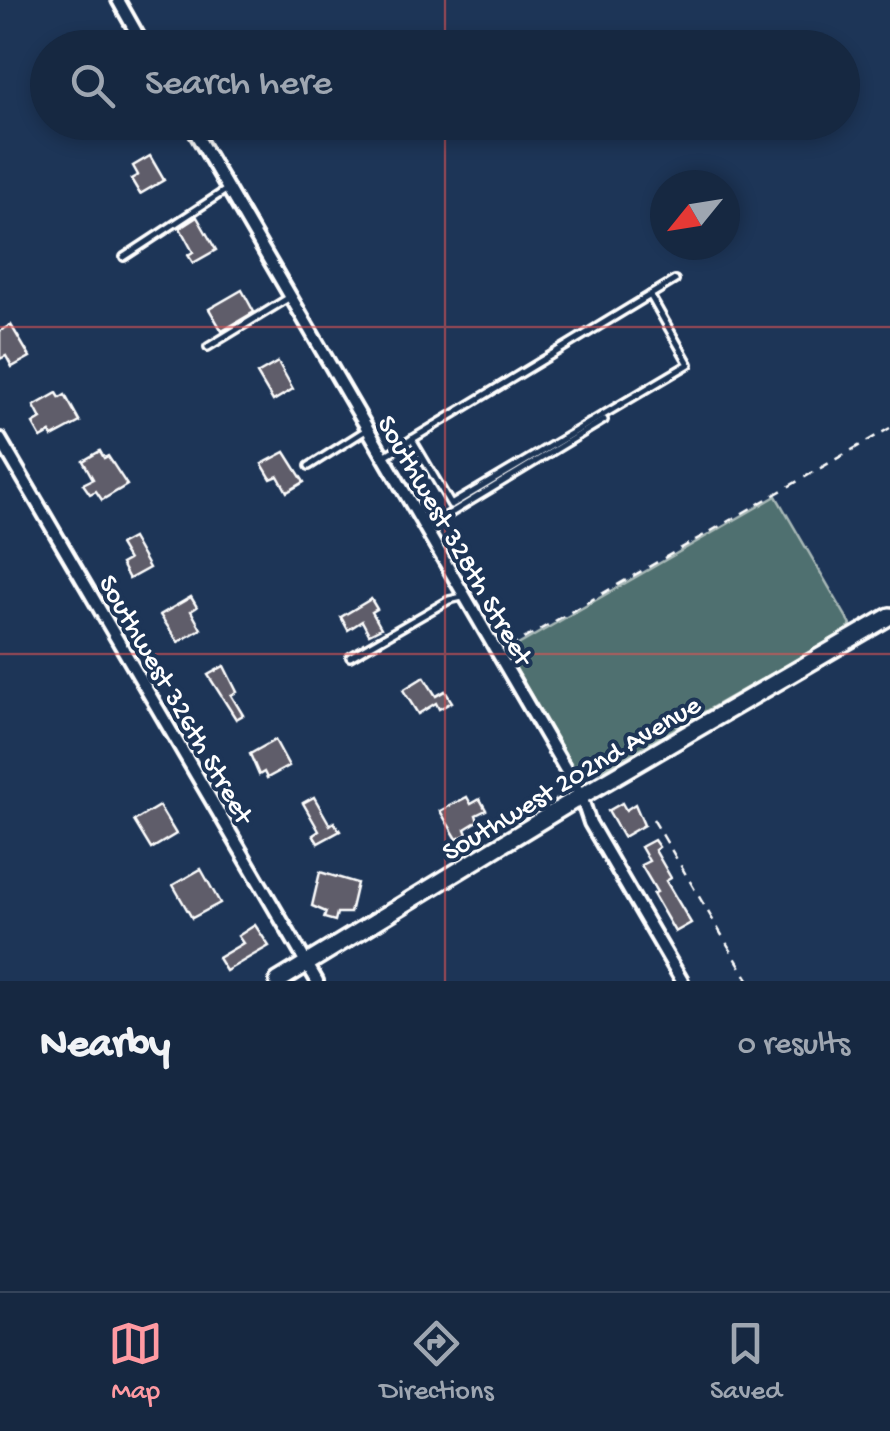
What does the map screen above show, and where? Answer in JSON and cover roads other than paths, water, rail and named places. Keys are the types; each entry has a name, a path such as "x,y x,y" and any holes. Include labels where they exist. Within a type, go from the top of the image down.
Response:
{"street":[{"path":"118,0 136,30"},
{"name":"Southwest 328th Street","path":"199,140 581,796 590,823 682,981"},
{"name":"Southwest 326th Street","path":"0,439 317,981"},
{"name":"Southwest 202nd Avenue","path":"278,981 581,796 890,616"}],"lane":[{"path":"124,257 227,189"},
{"path":"383,457 675,280"},
{"path":"412,439 451,504 689,364 650,296"},
{"path":"208,347 290,297"},
{"path":"249,322 255,332"},
{"path":"425,529 604,420"},
{"path":"310,466 367,430"},
{"path":"350,657 449,600 465,598"}]}
